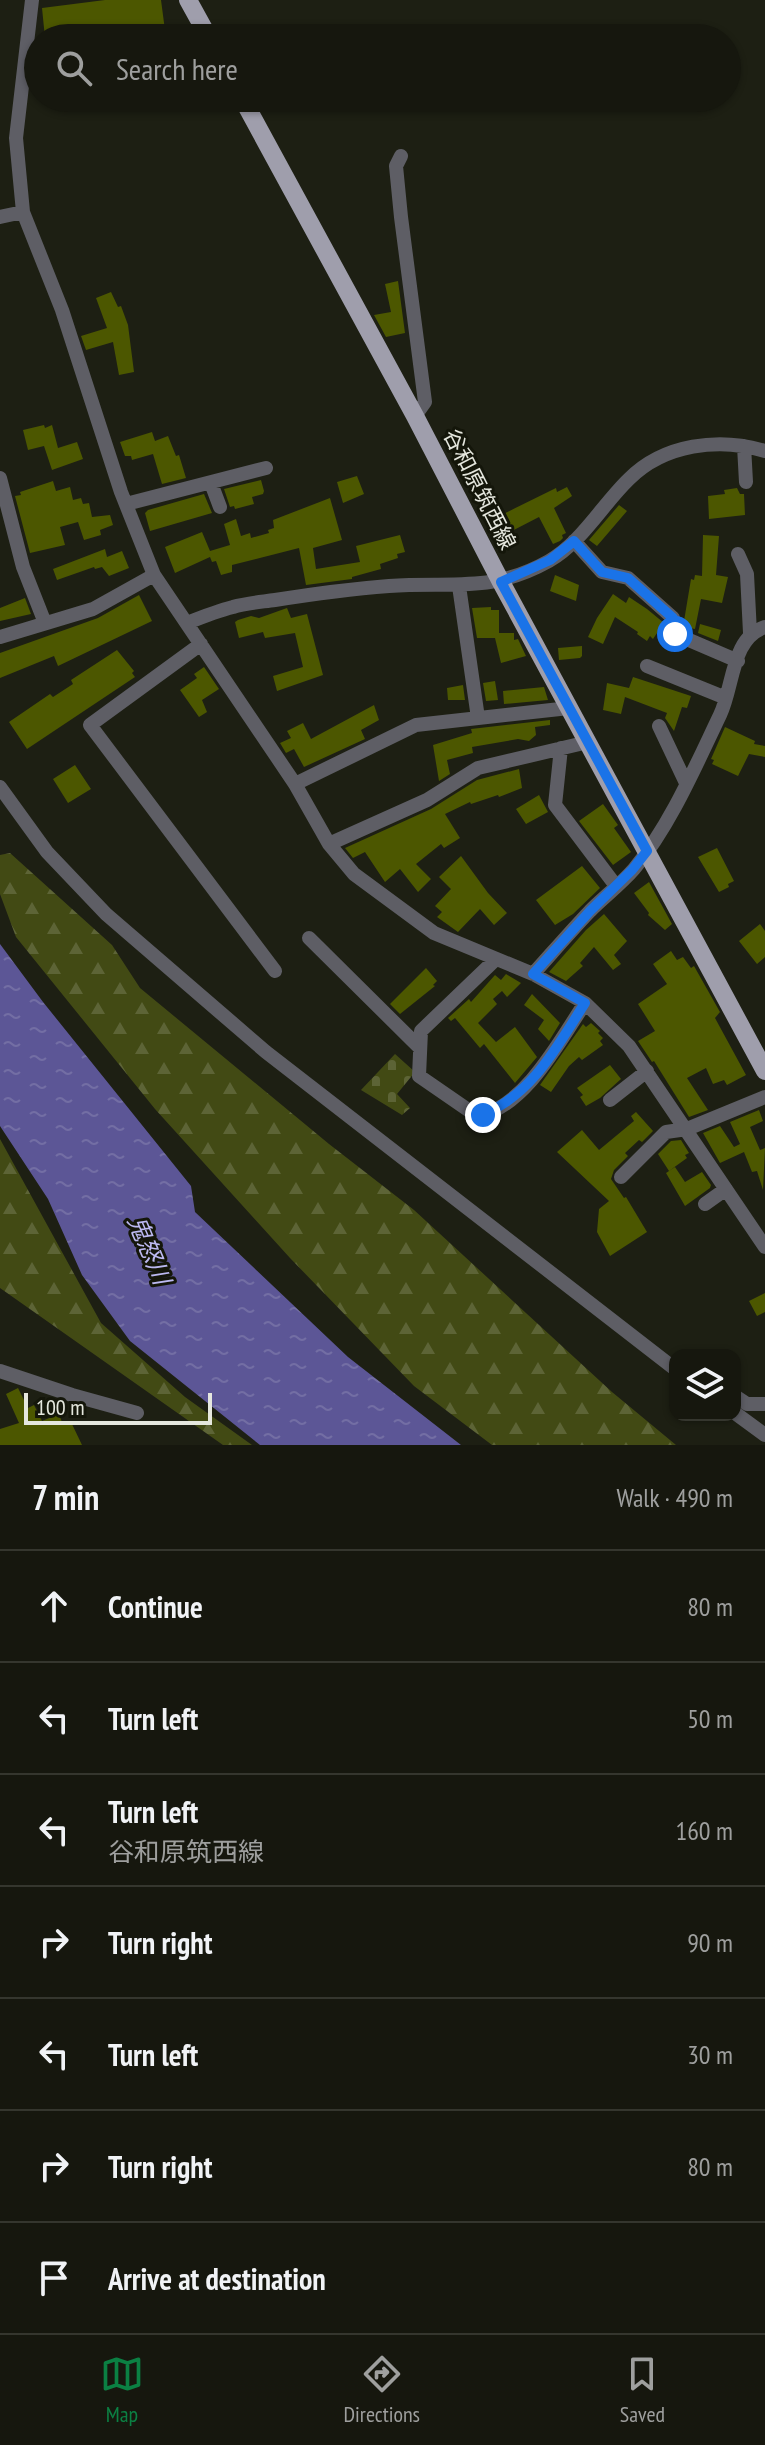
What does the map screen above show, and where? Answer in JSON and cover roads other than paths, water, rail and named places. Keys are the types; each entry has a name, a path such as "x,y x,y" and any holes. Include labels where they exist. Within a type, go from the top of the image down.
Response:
{"main road":[{"path":"188,0 201,24"},
{"name":"谷和原筑西線","path":"250,112 765,1071"}],"street":[{"path":"29,24 32,0"},
{"path":"24,69 16,138 23,212 62,310 126,504 154,575 295,784 329,844 354,874 434,933 533,974 585,1003 629,1046 765,1247"},
{"path":"401,156 396,166 425,402 415,416"},
{"path":"0,217 23,212"},
{"path":"187,623 235,606 324,592 501,582 550,560 574,541 631,477 663,455 707,443 765,451"},
{"path":"744,446 746,482"},
{"path":"126,504 266,468"},
{"path":"0,478 23,567 45,623"},
{"path":"211,483 220,507"},
{"path":"574,541 602,572 628,578 673,618 675,634 738,661"},
{"path":"533,974 647,851 686,783 726,698 750,633 747,574 738,554"},
{"path":"0,637 93,609 154,575"},
{"path":"459,586 478,718"},
{"path":"750,633 765,627"},
{"path":"201,644 90,725 275,971"},
{"path":"647,666 726,698"},
{"path":"295,784 416,725 569,708"},
{"path":"659,726 686,783"},
{"path":"329,844 427,800 478,768 588,742"},
{"path":"561,748 555,805 616,886"},
{"path":"0,787 47,852 118,924 266,1052 669,1363"},
{"path":"309,938 420,1048"},
{"path":"496,959 421,1031 419,1076 477,1116 524,1088 537,1076 585,1003"},
{"path":"610,1100 647,1071"},
{"path":"621,1177 666,1132 687,1129 765,1097"},
{"path":"705,1204 726,1189"},
{"path":"0,1371 137,1413"},
{"path":"741,1400 747,1404 765,1404"},
{"path":"741,1417 765,1435"}],"water":[{"name":"鬼怒川","path":"0,944 191,1186 195,1212 348,1357 461,1445 260,1445 130,1341 82,1275 48,1199 0,1126"}]}
